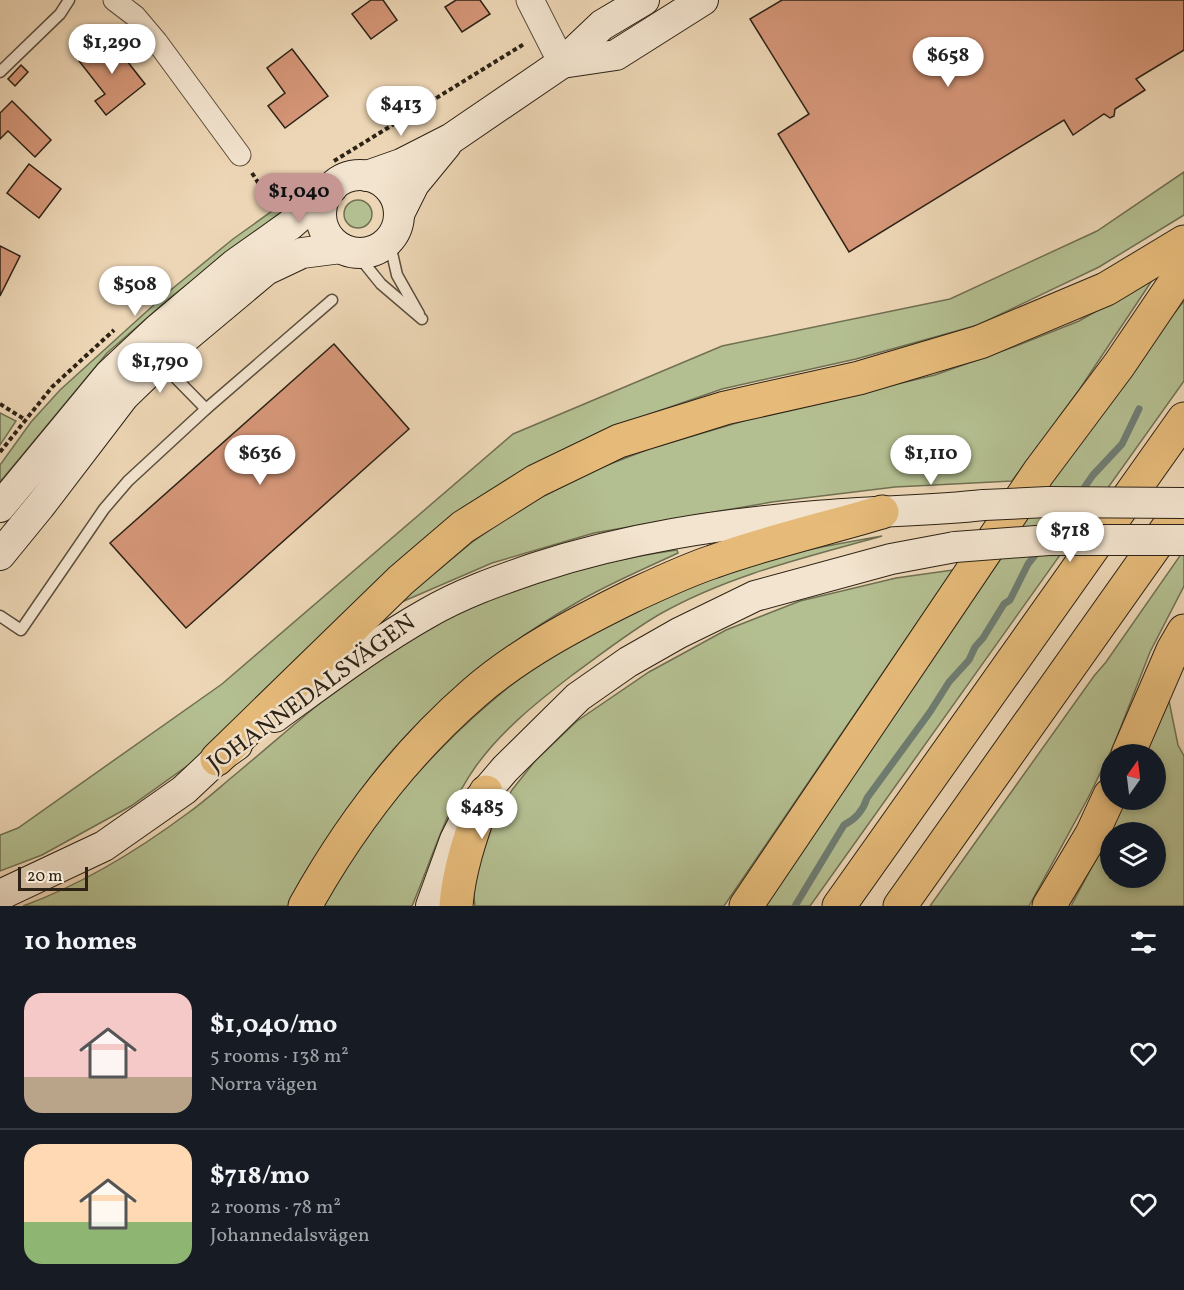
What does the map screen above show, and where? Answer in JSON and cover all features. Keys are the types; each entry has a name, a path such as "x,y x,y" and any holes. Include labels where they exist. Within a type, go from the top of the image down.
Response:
{"highway":[{"path":"217,759 401,580 463,527 536,481 619,441 725,408 859,378 980,342 1107,289 1184,242"},
{"path":"746,906 1039,472 1119,365 1184,269"},
{"path":"839,906 1184,419"},
{"path":"900,906 1184,504"},
{"path":"305,906 326,868 362,815 402,766 432,733 475,692 524,656 586,618 711,562 882,512"},
{"path":"1132,744 1173,650 1184,631"},
{"path":"456,906 464,856 486,792"},
{"path":"1048,906 1092,834 1103,810"}],"main road":[{"path":"0,507 109,375 158,329 235,264 290,225 342,180 354,176 367,176 401,164 452,138 562,63 602,25 645,0"},
{"path":"562,63 616,55 704,0"},
{"path":"0,555 124,396 180,342 266,270 302,253 371,252 381,247 394,227 414,184 452,138"},
{"path":"367,176 380,181 390,189 397,203 394,227"},
{"path":"332,188 324,201 321,215 324,228 330,239 348,251"},
{"name":"JOHANNEDALSVÄGEN","path":"0,895 104,846 184,790 217,759 371,648 427,613 490,583 553,562 626,542 754,521 1048,502 1184,504"},
{"path":"431,906 455,840 470,810 512,762 578,697 628,662 679,633 755,596 891,559 955,547 1049,540 1184,540"}],"street":[{"path":"114,0 135,16 157,42 240,155"},
{"path":"530,0 562,63"}],"lane":[{"path":"0,72 60,14 69,0"},
{"path":"348,251 381,285 422,319 397,275 394,227"},
{"path":"0,616 21,630 104,509 128,481 206,409 332,300"},
{"path":"160,361 206,409"}],"path":[{"path":"264,191 272,204"},
{"path":"0,404 24,419"}],"green space":[{"path":"1184,172 1184,215 1099,267 978,325 856,359 722,389 610,428 197,759 131,806 42,855 0,871 0,835 18,828 222,684 513,434 722,346 950,299 1097,231"},
{"path":"358,200 368,204 372,214 368,224 358,228 348,224 344,214 348,204"},
{"path":"288,202 293,203 171,297 107,353 0,482 0,465 31,422 60,390 167,293 233,239"},
{"path":"1153,279 1079,390 1012,481 895,487 772,502 594,533 492,563 397,604 471,543 524,506 597,469 649,449 750,419 935,375 1079,321"},
{"path":"1184,301 1184,381 810,906 760,906 1128,371"},
{"path":"0,413 16,421 0,445"},
{"path":"882,536 797,560 713,588 686,600 637,628 545,696 508,729 486,753 456,799 412,906 321,906 346,865 405,787 473,717 549,657 590,630 714,574 776,557"},
{"path":"677,550 678,553 601,589 549,619 496,656 446,696 401,741 367,781 289,906 23,906 67,888 109,866 169,827 201,804 366,666 435,624 515,590 556,577 597,565"},
{"path":"1184,550 1184,586 1150,652 1114,744 1100,744 1100,774 1029,906 930,906 1094,676"},
{"path":"953,570 724,906 475,906 473,888 487,835 512,790 535,761 577,721 649,672 726,630 800,601 896,578"},
{"path":"1169,701 1178,745 1184,756 1184,906 1071,906 1100,852 1100,888 1166,888 1166,822 1115,822 1120,810 1166,810 1166,744 1150,744"}],"building":[{"path":"371,0 383,0 397,20 371,39 352,14"},
{"path":"456,0 480,0 490,14 462,32 445,7"},
{"path":"782,0 1184,0 1184,50 1136,79 1145,90 1115,109 1114,116 1110,118 1104,114 1073,135 1064,120 849,252 778,134 809,114 750,19"},
{"path":"109,38 145,84 106,115 95,101 105,94 79,61"},
{"path":"292,49 328,96 285,128 268,106 285,93 267,68"},
{"path":"21,65 28,72 15,86 8,79"},
{"path":"12,101 51,140 35,157 8,131 0,139 0,113"},
{"path":"29,164 61,189 39,218 7,193"},
{"path":"0,246 20,256 0,296"},
{"path":"334,344 409,429 186,628 110,543"}],"waterway":[{"path":"1079,495 1093,475 1122,444 1139,409"},
{"path":"1052,531 1067,511"},
{"path":"795,906 844,825 861,811 867,798 930,712 949,682 969,660 975,647 1004,604 1010,600 1028,564 1039,550"}]}
